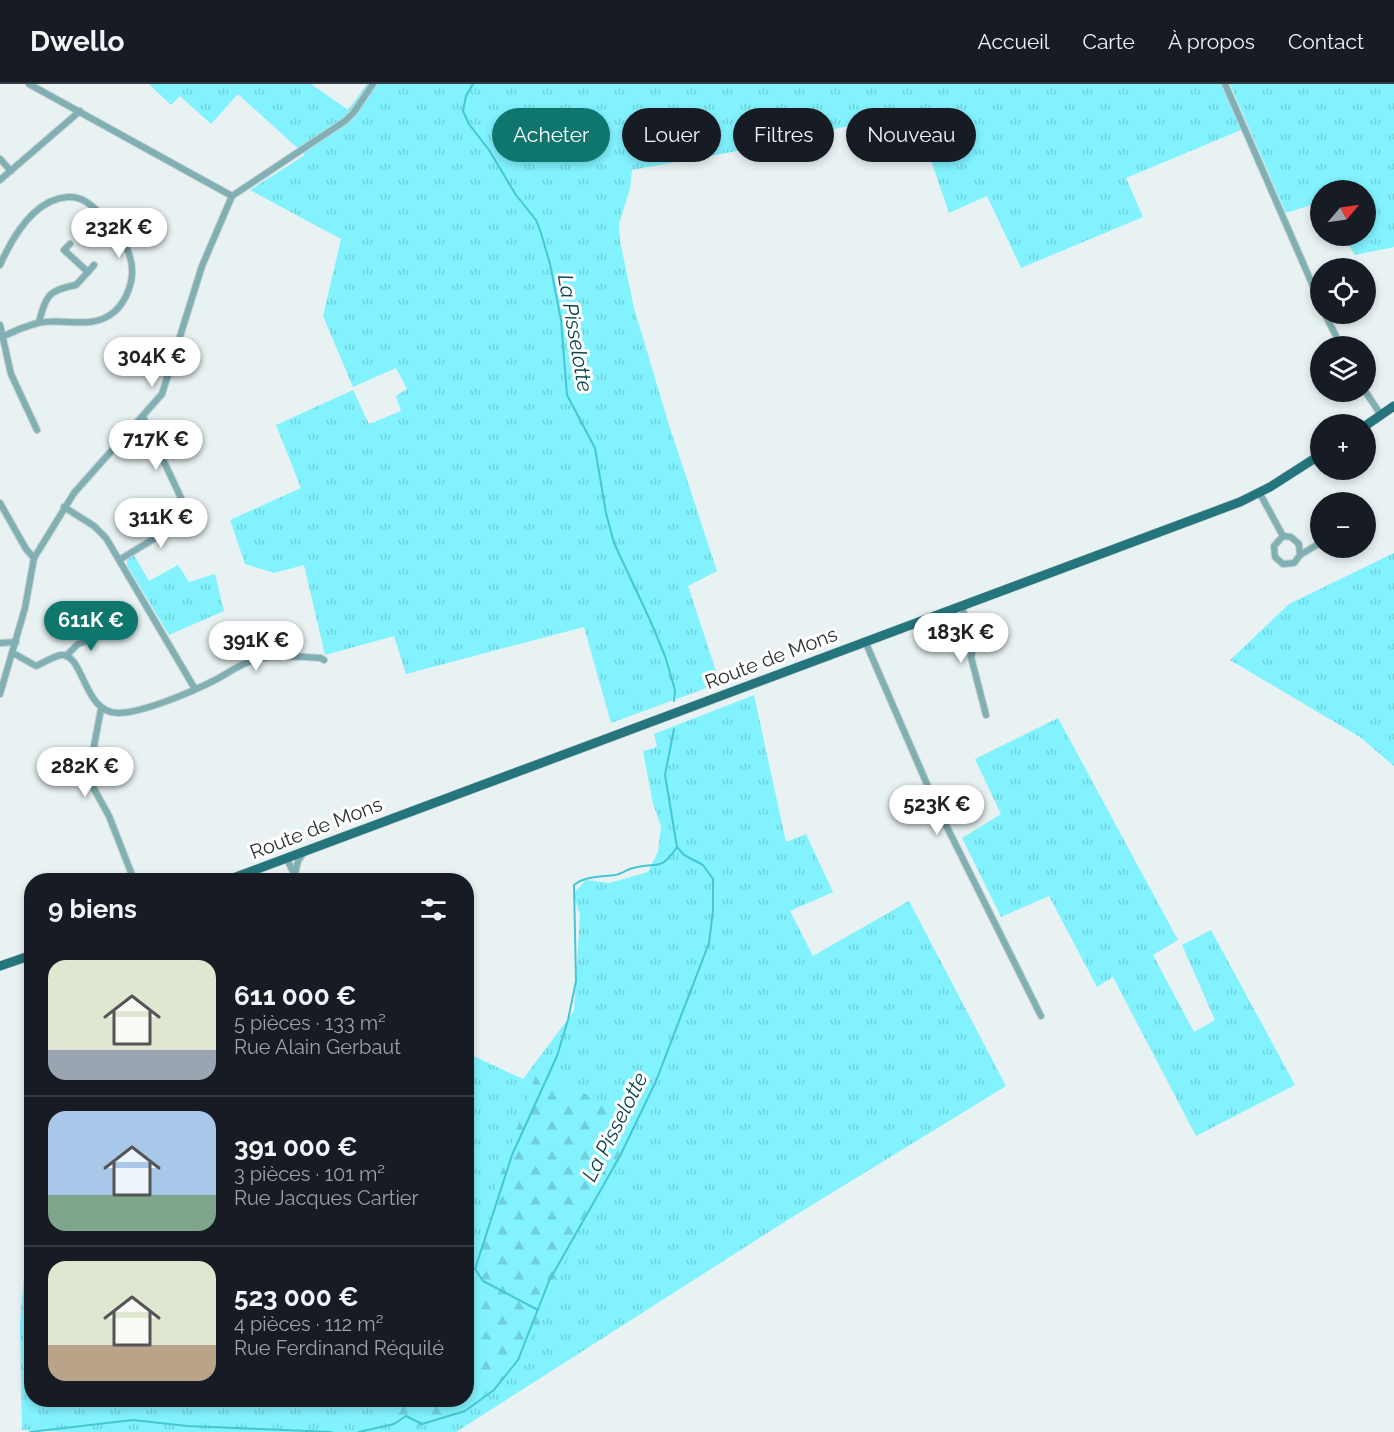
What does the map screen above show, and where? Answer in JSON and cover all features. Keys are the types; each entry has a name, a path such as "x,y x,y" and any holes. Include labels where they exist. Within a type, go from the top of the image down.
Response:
{"main road":[{"path":"1376,418 1394,406"},
{"name":"Route de Mons","path":"248,873 1240,502 1310,461"},
{"path":"0,966 24,957"}],"street":[{"path":"29,84 232,196"},
{"path":"0,694 25,608 34,558 64,507 89,475 162,394 202,266 232,196 345,121 373,84"},
{"path":"1225,84 1310,279"},
{"path":"0,180 80,111"},
{"path":"0,159 10,171"},
{"path":"0,265 10,243 32,216 44,206 67,197 85,201 105,219 122,238 131,258 133,270 127,294 115,312 93,322 39,322 1,337"},
{"path":"69,244 62,253 88,272"},
{"path":"39,322 52,292 64,286 76,285 94,265"},
{"path":"0,325 11,375 37,430"},
{"path":"1372,402 1381,415"},
{"path":"119,560 190,517 143,417"},
{"path":"1259,492 1283,536"},
{"path":"0,503 26,549 34,558"},
{"path":"64,507 94,526 106,538 195,689"},
{"path":"1283,536 1291,537 1299,544 1300,555"},
{"path":"1283,536 1274,546 1275,557 1283,564 1294,563 1300,555 1310,549"},
{"path":"962,607 974,646 971,657 986,715"},
{"path":"66,656 78,644 105,634"},
{"path":"864,641 936,805 1041,1016"},
{"path":"0,643 16,642"},
{"path":"13,653 36,666 61,655 66,656 77,666 91,695 101,709 107,712 126,712 177,697 257,659 298,657 324,660"},
{"path":"101,709 88,778 109,816 131,873"},
{"path":"295,873 298,861 304,852"},
{"path":"287,859 295,873"}],"green space":[{"path":"149,84 311,84 348,110 367,84 1221,84 1241,130 1126,178 1143,217 1021,268 987,196 949,213 932,162 976,162 976,108 846,108 846,127 834,129 834,108 733,108 733,152 721,154 721,108 622,108 622,162 676,162 632,170 630,188 619,224 620,241 634,308 669,425 717,571 688,586 720,683 611,723 584,627 406,674 394,636 325,655 304,565 274,573 245,564 230,520 301,488 276,425 353,390 369,424 401,411 396,396 407,389 396,368 353,387 323,316 341,239 250,190 305,155 238,94 211,124 180,96 171,105"},
{"path":"1230,84 1394,84 1394,247 1355,255 1349,246 1376,246 1376,180 1310,180 1310,205 1286,213"},
{"path":"1394,553 1394,766 1360,737 1230,660 1289,604"},
{"path":"134,555 149,581 178,565 189,582 215,574 224,611 169,635 127,565 127,559"},
{"path":"754,695 786,842 806,834 833,892 790,911 813,956 909,901 1006,1086 786,1221 456,1432 22,1430 20,1323 24,1277 24,1407 474,1407 474,1056 523,1079 574,1011 580,915 573,894 586,880 609,883 648,872 658,852 661,826 653,804 643,751 657,747 654,734"},
{"path":"1058,718 1178,940 1153,955 1194,1032 1215,1020 1182,945 1211,930 1295,1085 1196,1136 1113,977 1097,987 1049,896 1001,917 962,838 1001,814 975,759"},
{"path":"536,1074 630,1112 635,1124 619,1155 609,1189 587,1210 544,1317 506,1377 474,1403 474,1317 480,1309 474,1302 474,1259 479,1259 496,1187"},
{"path":"389,1407 470,1407 415,1428 393,1425"}],"waterway":[{"name":"La Pisselotte","path":"473,84 466,96 463,111 469,124 489,150 516,195 536,220 541,233 550,264 561,320 567,395 595,448 606,513 614,543 665,656 675,690 674,701"},
{"name":"La Pisselotte","path":"474,1404 494,1390 518,1360 549,1281 620,1156 656,1081 709,943 713,910 713,879 703,865 684,855 677,847 665,775 674,729"},
{"path":"538,1310 483,1281 475,1269 512,1155 557,1056 568,1020 576,981 574,885 588,878 615,875 641,866 657,865 666,860 677,847"},
{"name":"La Pisselotte","path":"359,1432 394,1424 406,1416 422,1424 465,1411 471,1407"},
{"name":"La Pisselotte","path":"30,1432 133,1420 187,1426 331,1432"}]}
